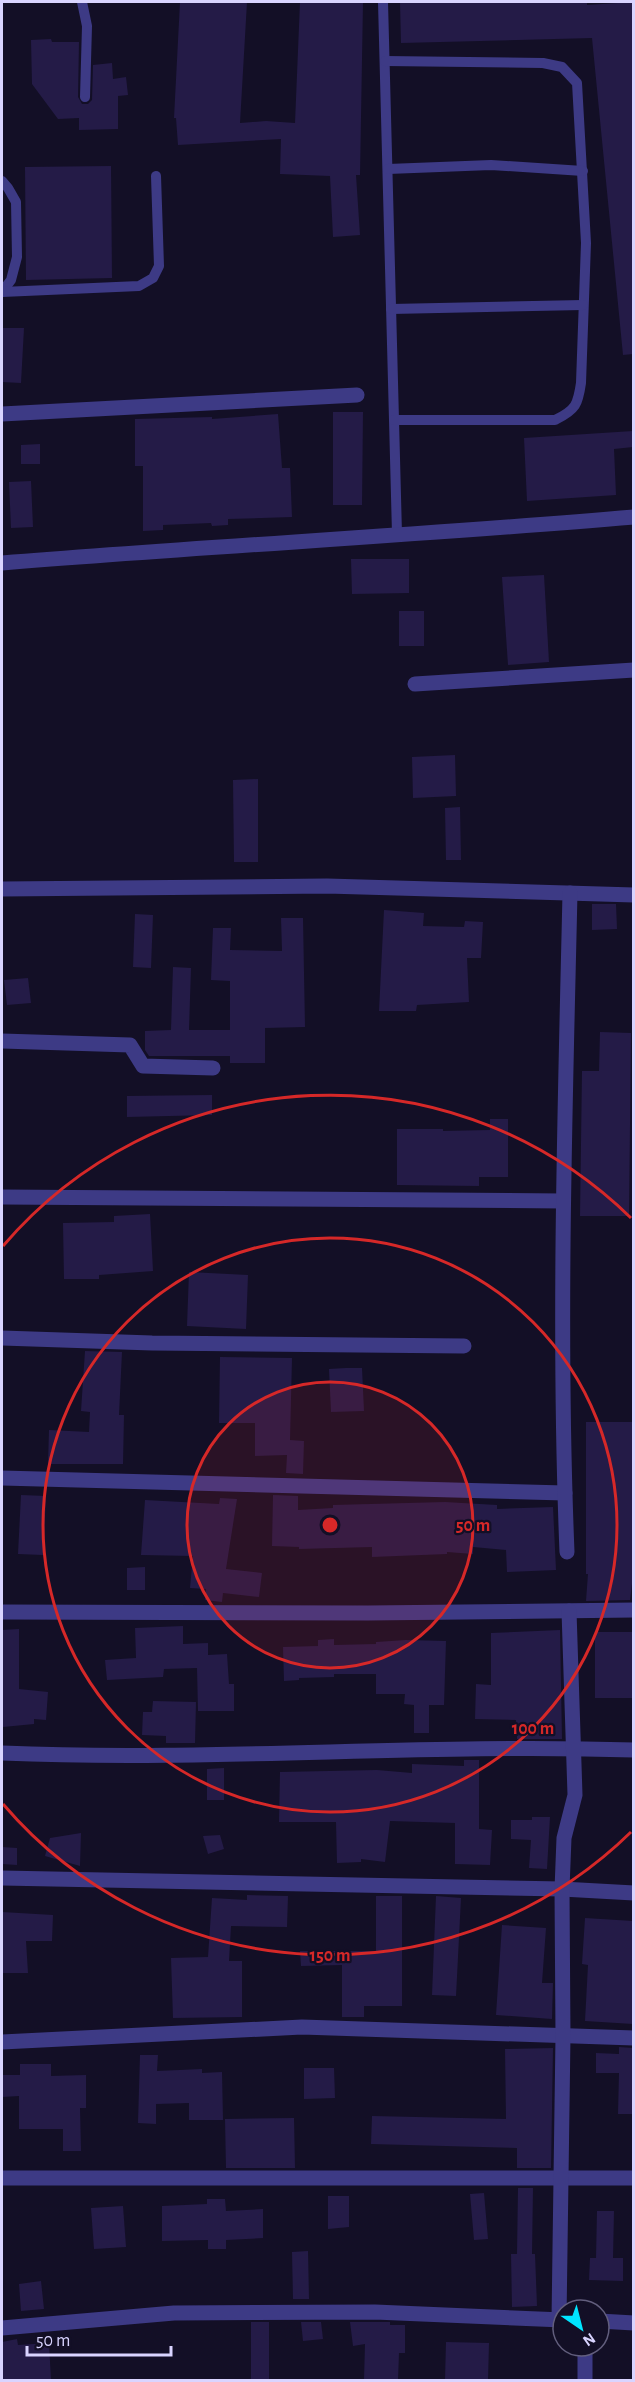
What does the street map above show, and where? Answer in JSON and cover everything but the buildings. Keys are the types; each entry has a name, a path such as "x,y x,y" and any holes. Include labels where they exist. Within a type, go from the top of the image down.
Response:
{"street":[{"path":"2,414 357,395"},
{"path":"2,563 207,546 633,517"},
{"path":"415,684 633,670"},
{"path":"2,889 327,886 633,895"},
{"path":"567,1552 562,1201 570,893"},
{"path":"2,1041 130,1045 143,1066 213,1068"},
{"path":"2,1197 562,1201"},
{"path":"2,1338 152,1343 464,1346"},
{"path":"2,1478 565,1493"},
{"path":"2,1612 368,1613 633,1610"},
{"path":"561,2298 562,1888 564,1838 575,1795 569,1611"},
{"path":"2,1753 75,1756 573,1748 633,1750"},
{"path":"2,1878 562,1888 633,1893"},
{"path":"2,2042 302,2027 633,2038"},
{"path":"2,2178 633,2178"},
{"path":"2,2328 174,2313 375,2312 551,2320"},
{"path":"611,2322 633,2323"},
{"path":"585,2358 585,2380"}],"lane":[{"path":"82,2 87,26 85,97"},
{"path":"383,2 397,534"},
{"path":"385,61 543,63 562,67 577,82 586,243 578,402 566,415 555,420 394,420"},
{"path":"388,169 491,165 583,171"},
{"path":"2,292 139,286 153,278 159,266 156,176"},
{"path":"2,182 16,202 17,256 11,280 2,292"},
{"path":"391,309 583,304"}]}
